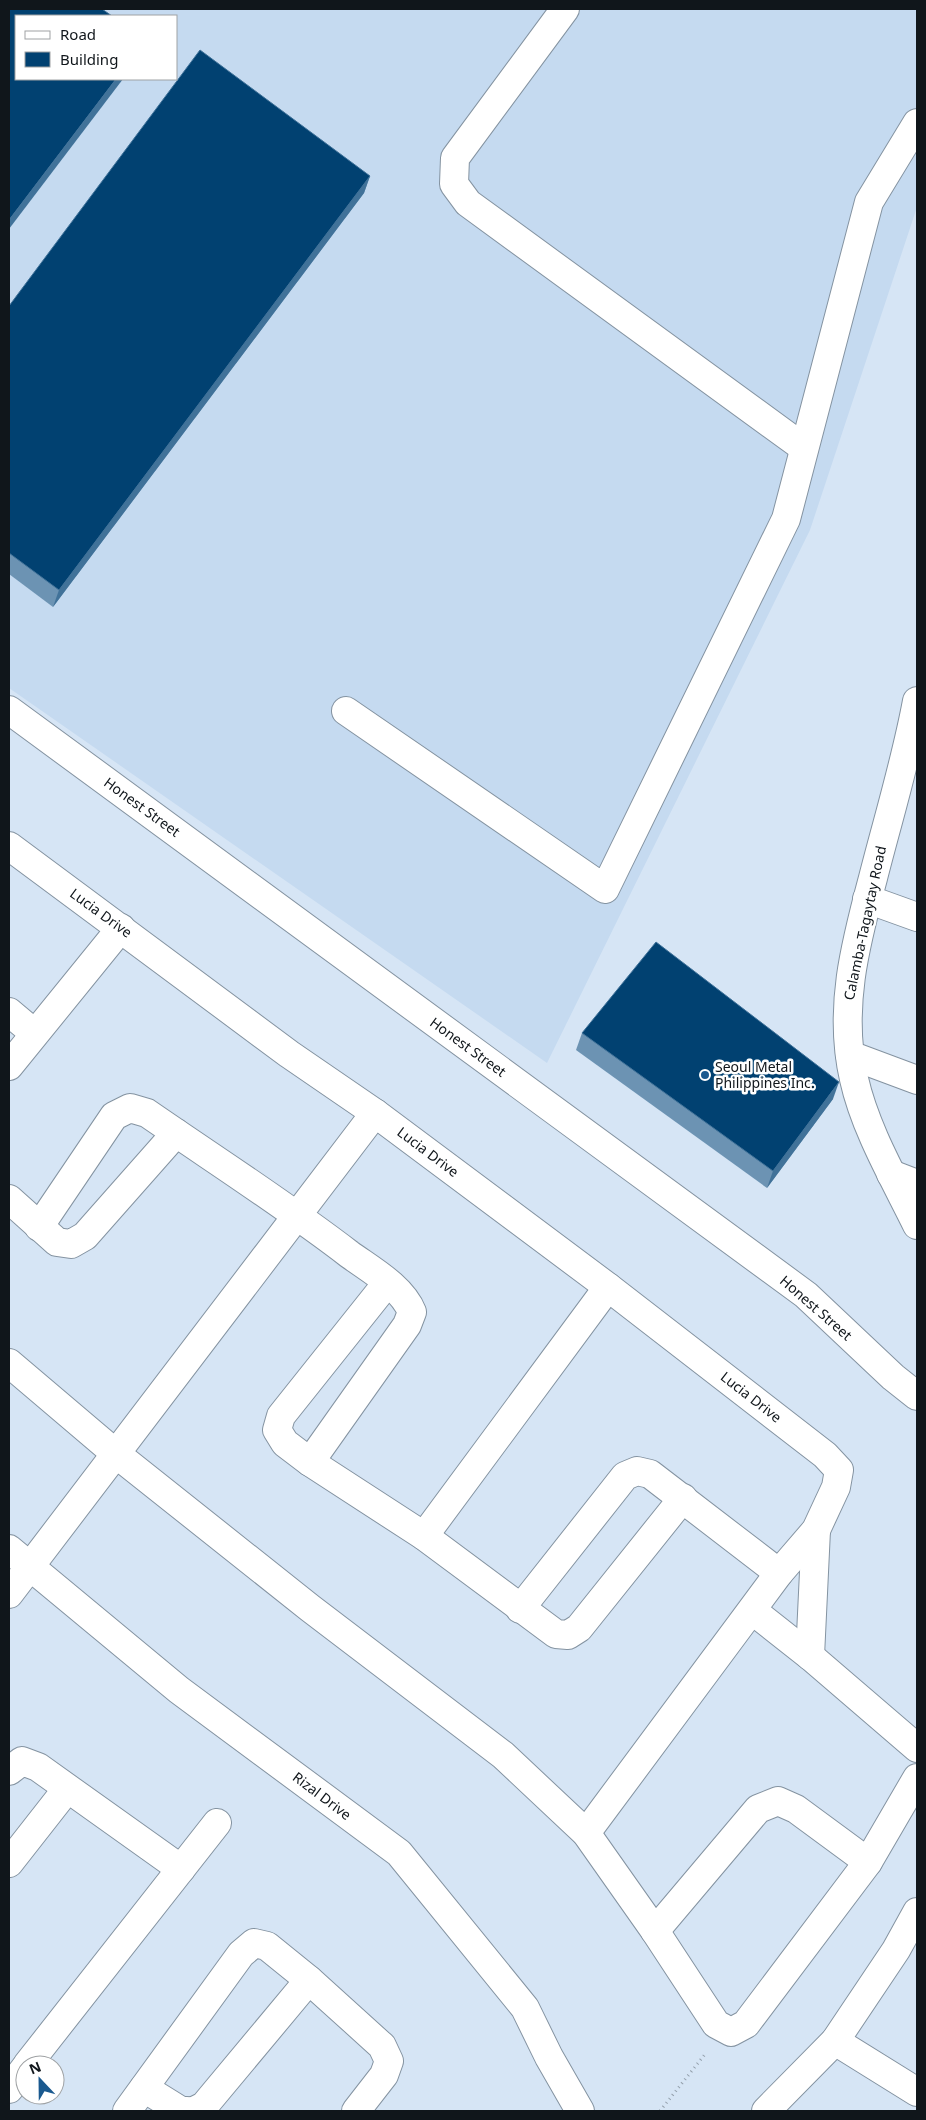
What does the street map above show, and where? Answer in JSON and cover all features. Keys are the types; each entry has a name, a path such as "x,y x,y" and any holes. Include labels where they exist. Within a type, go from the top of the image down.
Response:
{"street":[{"path":"565,9 455,158 454,184 468,204 804,448"},
{"path":"346,711 605,889 786,519 869,202 917,123"},
{"name":"Calamba-Tagaytay Road","path":"917,701 867,899 849,982 846,1014 854,1080 865,1113 917,1226"},
{"name":"Honest Street","path":"9,710 806,1294 892,1377 917,1396"},
{"name":"Lucia Drive","path":"9,846 289,1054 375,1113 608,1286 825,1455 839,1470 836,1487 816,1530"},
{"path":"867,899 917,917"},
{"path":"9,1066 121,928"},
{"path":"9,1012 34,1033"},
{"path":"850,1055 917,1080"},
{"path":"38,1227 114,1116 130,1108 147,1113 297,1214 387,1282 408,1301 412,1312 407,1325 310,1462"},
{"path":"9,1594 375,1113"},
{"path":"9,1199 38,1227 57,1242 71,1244 85,1236 176,1133"},
{"path":"892,1174 917,1184"},
{"path":"387,1282 281,1416 278,1430 286,1443 310,1462 424,1536 556,1634 568,1635 579,1628 683,1498"},
{"path":"424,1536 608,1286"},
{"path":"9,1363 115,1453 310,1608 503,1755 586,1833 656,1931 716,2024 731,2032 746,2024 868,1862 917,1778"},
{"path":"520,1609 625,1476 637,1471 650,1474 779,1573"},
{"path":"586,1833 753,1611 779,1573 816,1530"},
{"path":"810,1656 816,1530"},
{"name":"Rizal Drive","path":"9,1549 179,1690 399,1853 525,2008 581,2108"},
{"path":"753,1611 810,1656 917,1748"},
{"path":"9,1771 22,1762 38,1766 67,1789 181,1869"},
{"path":"9,1863 67,1789"},
{"path":"656,1931 758,1809 778,1801 796,1809 868,1862"},
{"path":"35,2055 217,1823"},
{"path":"766,2111 835,2041 896,1950 917,1912"},
{"path":"126,2111 241,1954 254,1943 267,1946 309,1980 382,2046 389,2061 384,2075 356,2111"},
{"path":"194,2111 204,2106 309,1980"},
{"path":"835,2041 917,2092"},
{"path":"144,2088 181,2111 187,2111"}],"path":[{"path":"660,2111 725,2029"}],"shaded area":[{"path":"9,9 917,9 917,207 810,530 547,1063 9,688"}],"building":[{"path":"9,9 102,9 111,15 15,15 15,80 115,80 9,220"},
{"path":"200,50 370,176 59,590 9,553 9,306"},
{"name":"Seoul Metal Philippines Inc.","path":"656,942 839,1082 773,1171 582,1033"}],"place":[{"name":"Seoul Metal Philippines Inc.","path":"705,1075"}]}
